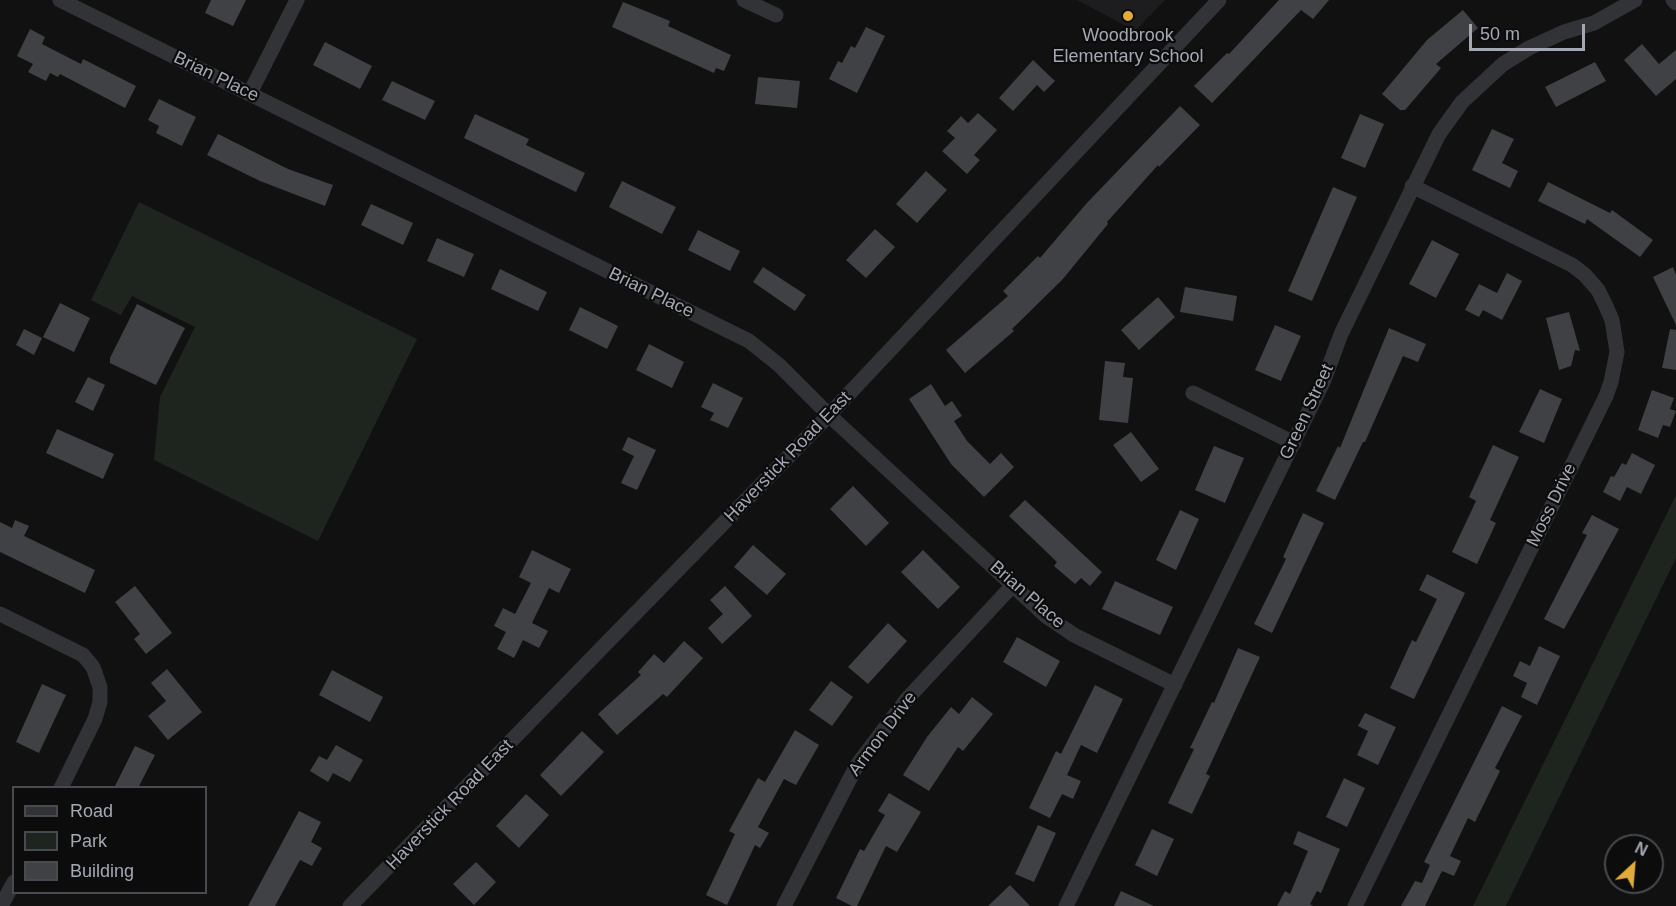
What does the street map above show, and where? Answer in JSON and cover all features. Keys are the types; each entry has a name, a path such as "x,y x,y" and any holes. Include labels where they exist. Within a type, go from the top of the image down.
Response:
{"street":[{"name":"Brian Place","path":"60,0 749,341 779,365 1046,616 1074,635 1175,685"},
{"path":"250,93 297,0"},
{"path":"744,0 776,15"},
{"name":"Haverstick Road East","path":"350,906 829,414 1219,0"},
{"name":"Green Street","path":"1066,906 1324,381 1341,334 1439,134 1462,102 1503,64 1529,48 1564,32 1594,22 1635,0"},
{"name":"Moss Drive","path":"1355,906 1606,396 1617,351 1616,338 1605,304 1598,290 1585,275 1572,265 1412,186"},
{"path":"1193,393 1294,443"},
{"name":"Armon Drive","path":"784,906 857,765 907,699 1013,585"},
{"path":"0,614 82,655 93,667 100,687 100,702 95,719 62,786"},
{"path":"2,906 12,886"}],"shaded area":[{"name":"Woodbrook Elementary School","path":"1077,0 1165,0 1135,31"}],"green space":[{"path":"139,202 417,339 318,541 154,460 160,397 195,327 132,296 121,315 91,300"},
{"path":"1676,495 1676,558 1506,906 1473,906"}],"building":[{"path":"211,0 246,0 233,26 205,13"},
{"path":"1279,0 1329,0 1313,19 1301,10 1212,103 1194,86 1227,53 1229,54"},
{"path":"623,2 670,21 668,26 731,55 724,71 716,68 714,73 612,27"},
{"path":"1463,10 1478,28 1436,64 1441,68 1405,110 1400,110 1382,94 1427,40"},
{"path":"866,27 885,36 857,93 829,79 838,61 842,63 851,46 855,48"},
{"path":"30,29 45,37 42,44 81,64 83,59 136,86 125,108 60,74 58,77 50,73 46,81 28,72 33,64 17,56"},
{"path":"325,42 372,66 360,89 313,65"},
{"path":"1642,44 1659,64 1676,50 1676,79 1656,96 1624,60"},
{"path":"1033,60 1055,81 1044,92 1037,85 1013,111 999,98"},
{"path":"1595,62 1606,81 1556,107 1545,87"},
{"path":"758,77 800,81 797,108 755,104"},
{"path":"392,81 435,101 425,120 382,100"},
{"path":"159,99 196,117 182,146 156,133 159,126 148,120"},
{"path":"1180,106 1200,125 1159,167 1158,165 1107,222 1108,224 1062,280 1012,329 1014,331 965,373 946,350 1008,296 1003,291 1038,256 1040,258 1086,204"},
{"path":"978,113 997,130 974,155 980,160 967,174 942,151 955,138 947,131 961,116 968,123"},
{"path":"475,114 529,139 526,145 585,173 576,192 464,138"},
{"path":"1360,114 1384,124 1365,168 1341,158"},
{"path":"1492,129 1514,139 1502,163 1518,171 1510,188 1472,170"},
{"path":"218,134 288,169 333,185 325,206 260,181 207,155"},
{"path":"926,171 947,190 917,223 896,204"},
{"path":"622,181 676,207 662,234 609,207"},
{"path":"1548,182 1610,213 1612,210 1653,240 1640,257 1587,219 1585,224 1538,201"},
{"path":"1333,187 1357,197 1312,301 1288,291"},
{"path":"371,204 413,223 403,245 361,225"},
{"path":"875,229 895,247 866,278 846,260"},
{"path":"698,230 740,251 730,271 688,250"},
{"path":"437,238 474,254 464,277 427,261"},
{"path":"1432,240 1459,254 1436,298 1409,284"},
{"path":"763,267 806,295 795,311 753,282"},
{"path":"1673,267 1676,275 1676,325 1653,277"},
{"path":"500,269 547,292 538,311 491,289"},
{"path":"1507,273 1522,281 1502,320 1483,310 1479,317 1465,310 1479,284 1497,293"},
{"path":"1185,287 1237,296 1233,321 1180,312"},
{"path":"1158,297 1175,317 1139,350 1121,330"},
{"path":"60,303 90,318 74,352 43,337"},
{"path":"137,304 185,328 156,385 110,363 110,358"},
{"path":"580,307 618,326 607,349 569,330"},
{"path":"1569,312 1580,351 1575,350 1571,366 1559,370 1546,318"},
{"path":"1275,325 1301,336 1281,381 1255,370"},
{"path":"1389,328 1426,344 1418,362 1403,356 1365,442 1335,500 1316,491 1338,446 1340,448"},
{"path":"24,329 42,338 34,355 16,345"},
{"path":"1670,329 1676,330 1676,370 1662,368"},
{"path":"649,344 684,362 672,388 636,370"},
{"path":"1105,361 1125,363 1123,377 1133,378 1128,423 1099,420"},
{"path":"88,377 105,385 93,411 75,402"},
{"path":"713,383 743,398 728,428 710,420 714,413 701,407"},
{"path":"931,384 945,406 952,401 962,416 954,421 967,441 990,464 1001,453 1014,467 984,497 951,464 909,399"},
{"path":"1540,389 1562,399 1544,443 1519,432"},
{"path":"1652,390 1674,398 1670,409 1676,411 1670,427 1663,425 1658,438 1638,430"},
{"path":"57,429 114,454 103,479 46,453"},
{"path":"1131,432 1159,469 1141,482 1113,445"},
{"path":"628,437 656,450 637,490 621,483 634,456 622,450"},
{"path":"1493,445 1519,457 1490,520 1496,523 1477,564 1452,552 1476,501 1469,497"},
{"path":"1214,446 1244,458 1225,503 1195,490"},
{"path":"1632,453 1655,465 1641,494 1627,487 1620,501 1603,492 1611,476 1614,477 1622,463 1626,465"},
{"path":"853,486 889,523 866,546 830,509"},
{"path":"1025,500 1102,572 1090,586 1081,578 1075,584 1054,566 1057,562 1009,516"},
{"path":"1180,510 1199,519 1176,570 1156,560"},
{"path":"1303,513 1324,523 1272,633 1254,624 1286,559 1283,557"},
{"path":"1592,515 1619,529 1564,629 1544,619 1587,535 1582,533"},
{"path":"15,520 29,526 24,536 95,570 85,593 0,552 0,522 12,528"},
{"path":"753,545 786,574 767,595 734,567"},
{"path":"532,550 571,569 559,593 549,588 532,623 548,631 539,648 523,640 514,658 497,649 506,632 494,626 503,608 515,614 531,583 519,577"},
{"path":"923,550 960,587 938,609 901,572"},
{"path":"1427,574 1465,593 1414,699 1390,688 1412,640 1416,642 1437,599 1419,590"},
{"path":"1115,581 1173,607 1160,635 1102,609"},
{"path":"135,586 172,633 146,654 134,639 140,634 115,602"},
{"path":"725,586 752,616 722,644 708,628 723,614 710,600"},
{"path":"888,623 907,641 868,684 848,667"},
{"path":"1017,637 1060,661 1046,687 1003,662"},
{"path":"684,641 703,658 667,697 663,694 617,735 598,714 641,675 638,672 654,654 664,663"},
{"path":"1539,646 1560,656 1537,705 1521,697 1527,683 1513,676 1520,661 1530,666"},
{"path":"1238,648 1260,657 1206,774 1210,776 1192,814 1168,803 1194,749 1190,748 1212,702 1214,703"},
{"path":"167,669 202,712 168,740 148,716 166,701 151,683"},
{"path":"332,670 383,697 370,722 319,695"},
{"path":"831,681 853,697 832,726 809,710"},
{"path":"42,684 66,695 39,753 16,742"},
{"path":"1095,685 1123,699 1097,753 1081,745 1067,775 1081,781 1073,799 1062,794 1050,818 1029,808 1056,751 1061,754"},
{"path":"972,697 993,714 963,751 958,747 929,791 903,775 927,737 951,707 959,714"},
{"path":"1502,706 1522,716 1495,768 1500,771 1475,822 1468,818 1450,856 1461,861 1454,876 1442,871 1425,906 1401,906 1415,881 1422,883 1430,865 1424,862"},
{"path":"1365,713 1396,727 1378,765 1357,755 1368,731 1358,726"},
{"path":"795,730 819,745 796,785 784,779 758,827 769,833 760,848 755,845 727,905 706,895 735,834 729,831 758,778 765,782"},
{"path":"582,731 604,752 561,796 540,775"},
{"path":"336,745 363,760 350,782 333,773 328,782 310,771 319,756 327,760"},
{"path":"135,746 155,755 139,786 115,786"},
{"path":"1344,778 1365,788 1347,827 1326,817"},
{"path":"889,793 921,812 897,852 886,846 857,906 852,906 836,898 860,849 864,851 885,815 878,811"},
{"path":"526,794 549,815 519,848 496,826"},
{"path":"299,811 321,822 311,842 322,848 312,866 300,860 275,906 248,906"},
{"path":"1038,825 1056,833 1034,882 1015,874"},
{"path":"1152,829 1174,839 1157,876 1135,865"},
{"path":"1298,831 1340,849 1321,893 1317,891 1310,904 1313,906 1277,906 1285,891 1290,894 1308,851 1293,844"},
{"path":"476,862 496,882 474,905 453,884"},
{"path":"1010,885 1030,906 988,906"},
{"path":"1121,891 1154,906 1114,906"}],"place":[{"name":"Woodbrook Elementary School","path":"1128,16"}]}
